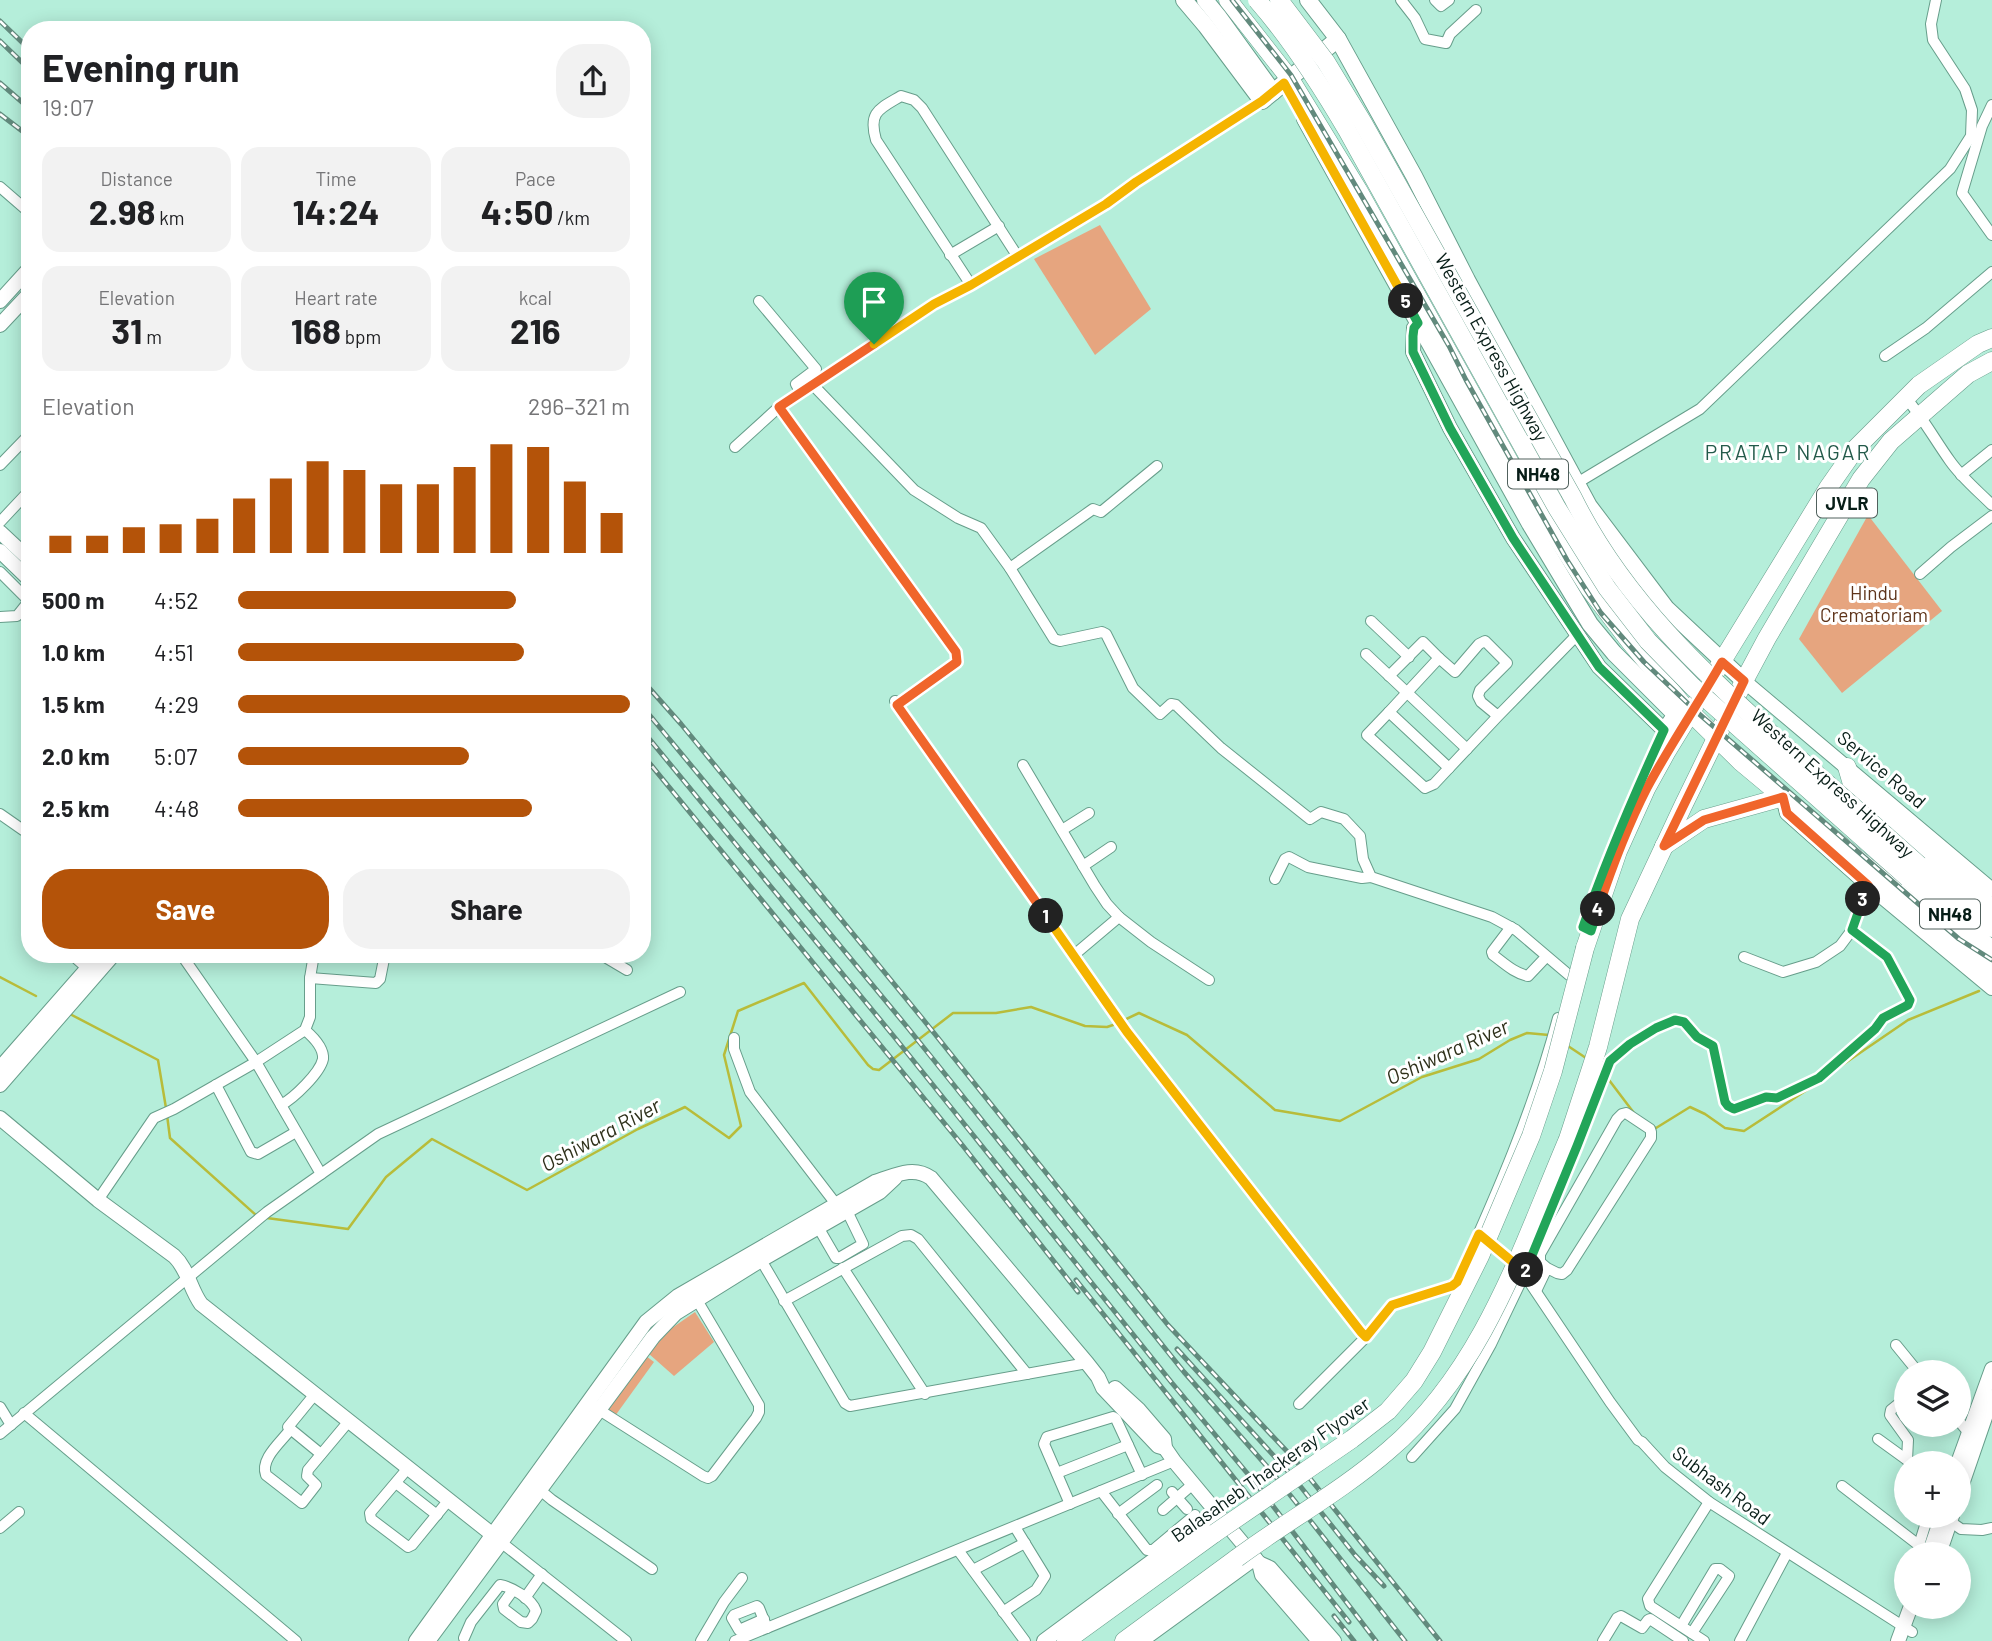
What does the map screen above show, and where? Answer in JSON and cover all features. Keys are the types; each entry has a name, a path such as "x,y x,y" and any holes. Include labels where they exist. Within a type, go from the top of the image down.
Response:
{"main road":[{"path":"1184,0 1218,40 1277,89"},
{"path":"1205,0 1355,186 1422,320 1510,463 1537,514 1589,588 1683,711 1783,797 1804,822 1824,839 1992,971"},
{"path":"1222,0 1277,89"},
{"path":"1228,0 1277,89"},
{"name":"Western Express Highway","path":"1257,0 1292,42 1340,119 1557,508 1607,588 1648,641 1693,687 1914,871 1992,928"},
{"name":"Western Express Highway","path":"1279,0 1326,62 1363,123 1589,531 1622,580 1662,628 1992,950"},
{"path":"1308,0 1338,38 1595,513 1666,608 1744,681"},
{"path":"1277,89 1338,38"},
{"name":"JVLR","path":"1683,711 1722,662 1856,448 1919,385 1978,344 1992,338"},
{"name":"JVLR","path":"1716,738 1744,681 1861,479 1891,441 1920,414 1968,374 1992,361"},
{"name":"Balasaheb Thackeray Flyover","path":"1066,1641 1215,1533 1352,1439 1388,1411 1414,1381 1437,1342 1480,1256 1531,1136 1553,1071 1586,936 1618,851 1667,751 1683,711"},
{"path":"1124,1641 1253,1563 1388,1451 1426,1414 1461,1369 1492,1317 1568,1139 1598,1047 1626,932 1716,738"},
{"path":"1847,767 1852,784 1992,909"},
{"path":"1664,846 1704,820 1783,797"}],"street":[{"path":"1401,0 1415,18 1425,39 1446,43 1450,34 1476,10"},
{"path":"1435,0 1441,6 1449,0"},
{"path":"1537,514 1577,483 1700,409 1950,169 1971,136 1972,110 1965,89 1933,40 1931,24 1936,0"},
{"path":"734,447 779,407 934,304 971,285 1106,204 1277,89"},
{"path":"971,285 876,140 872,129 877,111 901,96 914,100 922,108 1018,257"},
{"path":"1992,105 1982,126 1962,193 1992,235"},
{"path":"0,187 21,206"},
{"path":"950,255 999,226"},
{"path":"1885,356 1926,328 1992,272"},
{"path":"0,301 21,281"},
{"path":"759,301 816,369 818,382 914,490 958,518 981,528 1010,568 1054,639 1060,641 1102,632 1106,634 1133,688 1160,714 1171,704 1177,705 1221,748 1310,818 1321,812 1344,820 1360,836 1363,859 1371,877"},
{"path":"0,325 21,303"},
{"path":"1422,320 1414,328 1413,352 1440,408 1513,538 1599,667 1664,730"},
{"path":"801,393 796,384 816,369"},
{"path":"1906,398 1961,475 1992,505"},
{"path":"779,407 956,652 957,662 896,703 1127,1032 1366,1337"},
{"path":"0,465 21,443"},
{"path":"1961,475 1992,450"},
{"path":"1010,568 1093,509 1101,512 1157,466"},
{"path":"0,522 21,500"},
{"path":"1920,574 1992,516"},
{"path":"0,532 21,552"},
{"path":"0,551 21,571"},
{"path":"1,574 21,593"},
{"path":"0,617 16,616 21,610"},
{"path":"1371,621 1409,657"},
{"path":"1439,658 1367,735 1425,788 1434,784 1577,635"},
{"path":"1390,676 1423,642 1455,672 1479,644 1485,641 1507,663 1480,690 1478,696 1497,716"},
{"path":"1366,654 1467,748"},
{"name":"Service Road","path":"1744,681 1992,890"},
{"path":"1299,1405 1366,1337 1392,1305 1452,1286 1457,1282 1500,1186 1522,1127 1555,1030 1569,975 1586,936 1601,874 1664,730 1683,711"},
{"path":"1389,712 1449,768"},
{"path":"1023,765 1107,904 1151,942 1209,980"},
{"path":"1062,830 1089,813"},
{"path":"0,816 21,829"},
{"path":"1824,839 1868,885 1992,988"},
{"path":"1083,866 1111,848"},
{"path":"1275,879 1285,859 1289,857 1308,867 1362,878 1371,877 1492,917 1511,928 1569,975"},
{"path":"1744,957 1783,972 1815,962 1840,946 1852,930 1868,885"},
{"path":"1074,956 1119,917"},
{"path":"1511,928 1493,954 1512,970 1528,976 1546,957"},
{"path":"1412,1457 1461,1399 1491,1344 1524,1275 1610,1061 1630,1044 1675,1020 1684,1022 1697,1037 1713,1046 1725,1102 1734,1109 1766,1097 1777,1098 1819,1078 1875,1029 1883,1018 1908,1005 1910,1000 1887,957 1852,930"},
{"path":"81,963 87,968"},
{"path":"0,1068 92,963"},
{"path":"0,1085 106,963"},
{"path":"187,963 257,1062 321,1174"},
{"path":"98,1200 154,1118 257,1062 305,1030 310,1017 312,963"},
{"path":"310,978 376,983 380,979 383,963"},
{"path":"615,963 627,970"},
{"path":"0,1434 267,1212 378,1134 680,992"},
{"path":"281,1105 292,1099 305,1086 322,1062 323,1055 318,1045 305,1030"},
{"path":"734,1038 734,1049 750,1092 842,1210 863,1243 836,1258 818,1227"},
{"path":"216,1085 254,1154 296,1132"},
{"path":"1626,1113 1650,1129 1651,1138 1567,1270 1557,1273 1547,1268 1540,1262 1540,1254 1617,1118 1626,1113"},
{"path":"0,1118 98,1200 174,1256 184,1268 201,1304 626,1641"},
{"path":"424,1638 619,1372 693,1294 842,1210 880,1192 898,1175 915,1171 932,1178 1087,1363 1103,1388 1158,1446 1170,1454 1253,1563 1309,1620 1334,1641"},
{"path":"693,1294 761,1261 842,1210"},
{"name":"Subhash Road","path":"1479,1234 1520,1268 1610,1402 1638,1440 1665,1467 1709,1502 1905,1635"},
{"path":"785,1301 902,1236 911,1235 918,1239 1027,1374"},
{"path":"761,1261 845,1403 850,1406 1087,1363"},
{"path":"843,1268 925,1394"},
{"path":"1536,1291 1547,1268"},
{"path":"1331,1446 1391,1401 1420,1361 1446,1316 1452,1286"},
{"path":"594,1406 703,1476 712,1476 756,1418 759,1405 693,1294"},
{"path":"1896,1345 1908,1360"},
{"path":"1971,1427 1992,1369"},
{"path":"315,1394 288,1425 290,1430 321,1454"},
{"path":"1971,1458 1992,1397"},
{"path":"0,1407 10,1425"},
{"path":"24,1413 296,1641"},
{"path":"1070,1504 1044,1444 1047,1437 1112,1417 1116,1419 1142,1475"},
{"path":"290,1430 266,1460 264,1471 300,1503 316,1487 307,1472 349,1421"},
{"path":"1878,1439 1895,1451"},
{"path":"1057,1473 1128,1445"},
{"path":"736,1641 765,1624 958,1550 1142,1475 1170,1454"},
{"path":"408,1468 369,1515 370,1519 406,1547 410,1546 448,1500"},
{"path":"396,1483 437,1515"},
{"path":"1163,1510 1175,1495 1193,1484"},
{"path":"1118,1514 1157,1485"},
{"path":"1842,1486 1914,1542"},
{"path":"536,1487 652,1569"},
{"path":"1101,1491 1145,1548 1150,1550 1191,1512 1175,1495"},
{"path":"1688,1637 1681,1626 1650,1606 1648,1600 1709,1502"},
{"path":"0,1528 19,1512"},
{"path":"1044,1641 1216,1514"},
{"path":"1003,1612 1036,1590 1045,1576 1015,1527"},
{"path":"1959,1528 1992,1528"},
{"path":"973,1570 1025,1542"},
{"path":"958,1550 1026,1641"},
{"path":"1744,1639 1787,1553"},
{"path":"1141,1641 1253,1563"},
{"path":"1681,1626 1716,1569 1727,1573 1728,1578 1688,1637"},
{"path":"525,1598 542,1574"},
{"path":"701,1641 742,1578"},
{"path":"464,1638 471,1622 500,1585 504,1584 513,1590 525,1598 533,1604 536,1611 532,1619 524,1623 505,1610 503,1606 513,1590"},
{"path":"1035,1641 1073,1613"},
{"path":"1603,1641 1621,1616 1642,1628 1650,1619 1688,1637 1704,1641"},
{"path":"1905,1635 1913,1619"},
{"path":"1309,1620 1319,1641"}],"green space":[{"path":"1100,225 1151,309 1095,355 1034,259"},
{"name":"Hindu Crematoriam","path":"1868,515 1942,611 1842,693 1799,639"},
{"path":"695,1312 714,1342 674,1376 648,1353 672,1328"},
{"path":"638,1350 654,1362 615,1416 599,1404"}],"waterway":[{"name":"Oshiwara River","path":"0,977 36,996"},
{"name":"Oshiwara River","path":"267,1218 348,1229 386,1177 432,1139 527,1190 638,1129 685,1107 729,1138 741,1126 724,1055 738,1011 804,983 868,1065 879,1070 953,1013 996,1013 1031,1007 1085,1026 1107,1027 1116,1024"},
{"name":"Oshiwara River","path":"1835,1070 1908,1020 1979,991"},
{"name":"Oshiwara River","path":"68,1013 158,1060 166,1108"},
{"name":"Oshiwara River","path":"1122,1021 1139,1013 1187,1035 1275,1110 1340,1121 1422,1077 1479,1059 1527,1033 1549,1035"},
{"name":"Oshiwara River","path":"1568,1046 1586,1058"},
{"name":"Oshiwara River","path":"1609,1080 1634,1113"},
{"name":"Oshiwara River","path":"1653,1127 1656,1128 1690,1107 1725,1128 1744,1131 1810,1088"},
{"name":"Oshiwara River","path":"167,1115 170,1138 257,1216"}],"railway":[{"path":"1232,0 1291,75 1449,346 1567,560 1601,613 1644,662 1698,713 1959,939 1992,960"},
{"path":"0,21 21,41"},
{"path":"0,41 21,61"},
{"path":"0,83 21,101"},
{"path":"0,114 21,130"},
{"path":"651,690 922,1018 1168,1325 1296,1461 1440,1641"},
{"path":"651,717 908,1028 1184,1372 1272,1472 1405,1641"},
{"path":"651,741 1257,1485 1376,1641"},
{"path":"651,765 963,1146 1078,1292"},
{"path":"1076,1280 1349,1622"},
{"path":"1177,1349 1293,1477 1355,1555 1384,1586"},
{"path":"1334,1616 1354,1641"}],"district":[{"name":"PRATAP NAGAR","path":"1788,451"}],"route":[{"path":"1284,83 1418,323 1414,328 1413,352 1450,428 1513,538 1599,667 1664,730 1630,803 1583,927 1591,931 1618,851 1646,789 1722,662 1744,681 1664,846 1704,820 1783,797 1787,813 1868,885 1852,930 1887,957 1910,1000 1908,1005 1883,1018 1875,1029 1819,1078 1777,1098 1766,1097 1734,1109 1725,1102 1713,1046 1697,1037 1684,1022 1675,1020 1656,1028 1630,1044 1610,1061 1524,1275 1520,1268 1479,1234 1457,1282 1452,1286 1392,1305 1366,1337 1127,1032 897,705 957,662 956,652 779,407 874,344 934,304 971,285 1106,204 1262,101 1284,83"}]}
